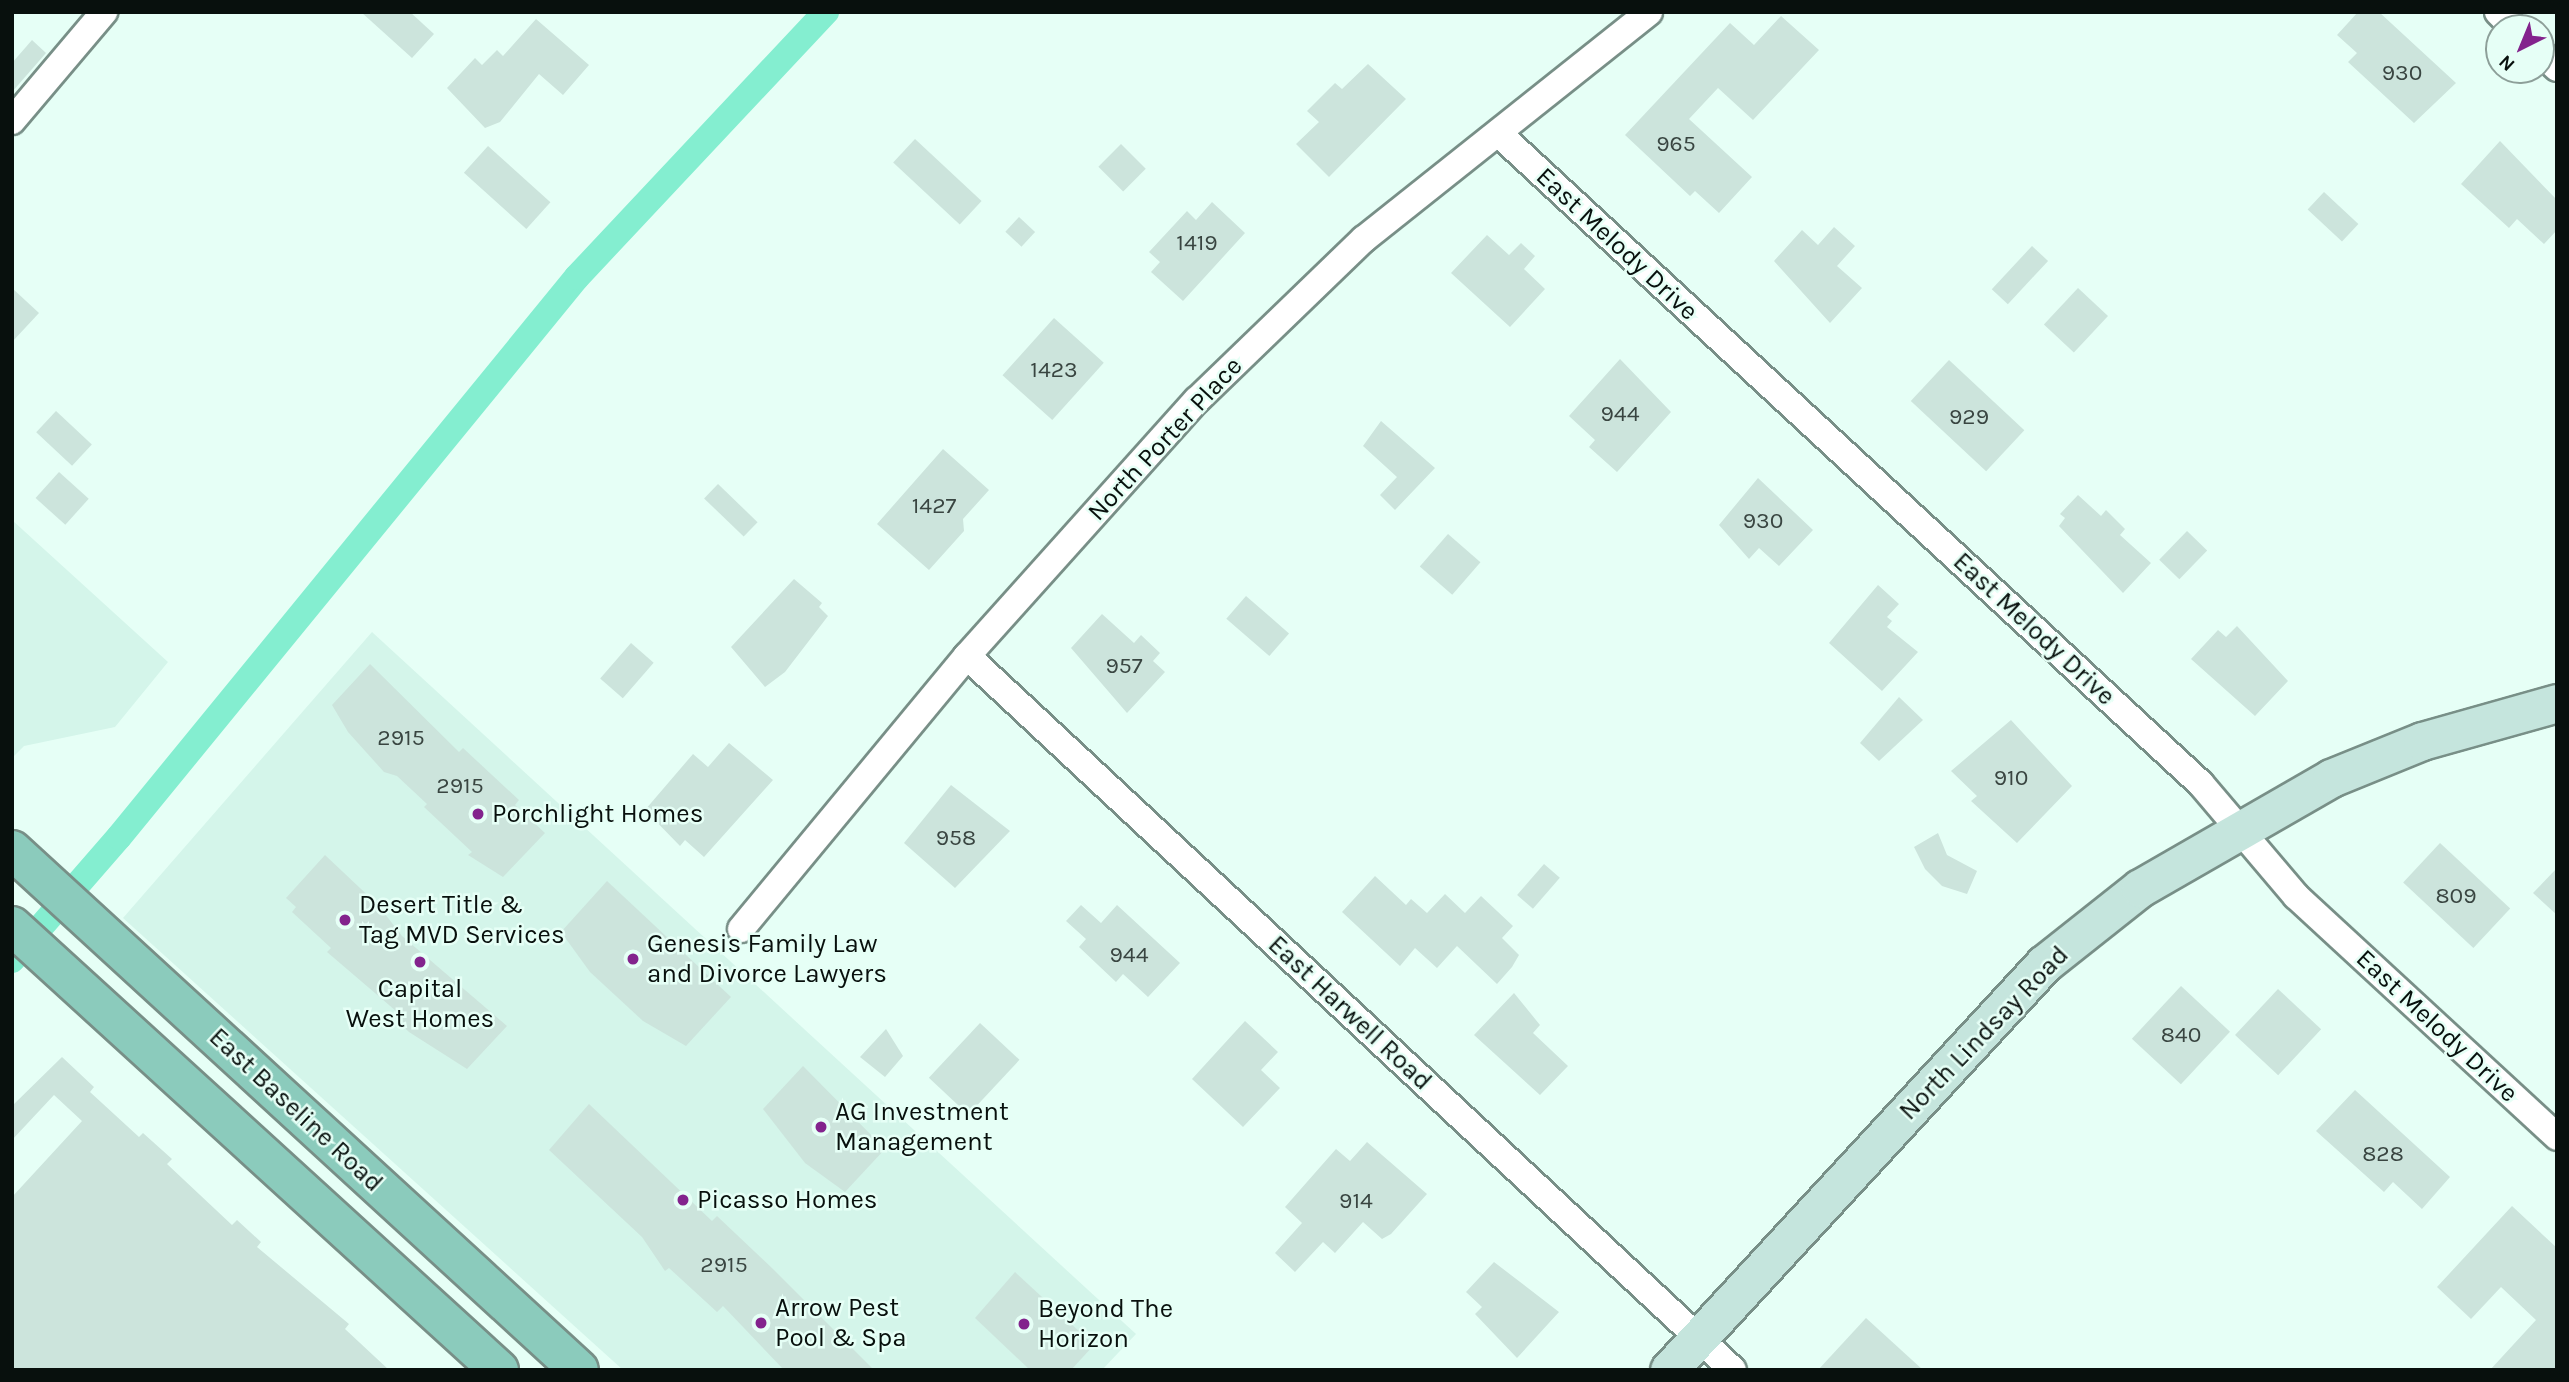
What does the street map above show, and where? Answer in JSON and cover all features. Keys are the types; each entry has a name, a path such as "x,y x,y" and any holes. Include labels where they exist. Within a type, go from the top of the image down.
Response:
{"main road":[{"name":"North Lindsay Road","path":"1668,1370 2044,964 2140,888 2331,778 2409,746 2557,703"},
{"name":"East Baseline Road","path":"22,860 579,1370"},
{"name":"East Baseline Road","path":"12,926 499,1370"}],"street":[{"path":"12,121 104,12"},
{"name":"North Porter Place","path":"741,929 967,656 1197,400 1364,239 1649,12"},
{"name":"East Melody Drive","path":"1497,133 2242,828 2296,897 2557,1136"},
{"name":"East Harwell Road","path":"967,656 1732,1370"}],"shaded area":[{"path":"12,520 168,662 115,727 24,746 12,758"},
{"path":"372,632 1136,1334 1102,1370 623,1370 123,918"}],"building":[{"path":"361,12 410,12 434,34 412,58"},
{"path":"2358,12 2379,12 2456,83 2414,123 2348,62 2357,53 2337,35"},
{"path":"1781,16 1819,50 1753,120 1718,88 1689,119 1752,177 1719,213 1695,191 1690,196 1625,135 1730,23 1754,45"},
{"path":"536,19 589,65 563,95 539,74 500,122 485,128 447,88 475,58 482,65 497,50 503,56"},
{"path":"32,40 46,53 12,92 12,63"},
{"path":"1368,64 1406,99 1329,177 1296,144 1319,122 1307,111 1335,83 1342,89"},
{"path":"915,139 982,201 960,224 893,162"},
{"path":"2500,141 2557,200 2557,230 2544,244 2517,219 2509,228 2461,184"},
{"path":"1121,144 1146,169 1123,191 1098,167"},
{"path":"488,146 550,202 526,229 464,173"},
{"path":"2324,192 2358,224 2342,242 2308,210"},
{"path":"1212,202 1245,233 1183,301 1151,272 1160,262 1149,252 1187,211 1196,220"},
{"path":"1019,217 1035,232 1021,247 1005,232"},
{"path":"1834,227 1855,246 1837,266 1862,288 1830,323 1774,261 1802,230 1818,245"},
{"path":"1487,235 1509,255 1521,243 1535,256 1524,269 1545,289 1510,327 1451,273"},
{"path":"2032,246 2048,261 2008,304 1992,289"},
{"path":"12,288 39,313 12,342"},
{"path":"2078,288 2108,316 2074,353 2044,325"},
{"path":"1054,318 1104,363 1052,420 1002,375"},
{"path":"1620,359 1671,412 1617,472 1589,447 1595,440 1569,416"},
{"path":"1949,360 2024,430 1986,471 1911,401"},
{"path":"56,411 92,444 72,466 36,432"},
{"path":"1381,421 1435,468 1395,510 1380,495 1397,477 1363,446"},
{"path":"943,449 989,490 963,519 964,531 929,570 877,524"},
{"path":"59,472 89,499 65,525 36,498"},
{"path":"1758,478 1813,530 1779,566 1759,548 1749,559 1719,525"},
{"path":"718,484 758,522 744,537 704,498"},
{"path":"2078,495 2101,516 2106,510 2125,529 2120,535 2151,563 2123,593 2059,526 2065,518 2060,514"},
{"path":"2187,531 2207,550 2179,579 2159,560"},
{"path":"1448,534 1480,562 1452,595 1420,566"},
{"path":"794,579 822,603 819,607 828,616 785,672 765,687 731,647"},
{"path":"1878,585 1899,604 1887,617 1892,621 1887,627 1918,652 1882,691 1829,643"},
{"path":"1246,596 1289,633 1269,656 1226,619"},
{"path":"1102,614 1134,643 1141,635 1160,653 1153,661 1165,672 1127,713 1071,648"},
{"path":"2237,626 2288,681 2255,716 2191,659 2218,630 2226,637"},
{"path":"631,643 654,663 623,698 600,678"},
{"path":"370,664 459,752 463,748 519,800 515,805 545,833 503,877 468,855 472,852 424,807 427,804 397,776 384,772 348,732 332,705"},
{"path":"1899,697 1923,720 1879,761 1860,743"},
{"path":"2011,720 2072,786 2017,843 1971,801 1977,796 1951,771"},
{"path":"729,743 773,780 704,857 685,840 680,846 645,810 693,754 708,767"},
{"path":"951,785 1010,831 955,888 904,843"},
{"path":"1938,833 1947,855 1977,871 1967,894 1942,886 1925,869 1914,847"},
{"path":"2440,843 2510,908 2473,948 2403,882"},
{"path":"325,855 378,905 402,936 507,1026 467,1069 409,1032 392,1016 396,1011 327,952 331,948 292,912 296,907 286,898"},
{"path":"1544,864 1560,878 1533,909 1517,895"},
{"path":"2557,868 2557,915 2533,893"},
{"path":"1375,876 1406,905 1411,899 1427,913 1445,894 1465,913 1481,896 1513,926 1502,938 1519,955 1512,967 1497,984 1457,946 1437,968 1415,948 1400,966 1342,912"},
{"name":"Genesis Family Law and Divorce Lawyers","path":"607,881 731,997 686,1046 643,1021 590,972 561,932"},
{"path":"1081,905 1101,923 1117,905 1180,963 1148,997 1123,974 1116,982 1079,947 1086,939 1066,921"},
{"path":"2181,986 2230,1032 2181,1084 2132,1039"},
{"path":"2278,989 2321,1029 2278,1075 2235,1035"},
{"path":"1514,993 1540,1025 1533,1033 1568,1066 1540,1095 1474,1035"},
{"path":"1245,1021 1278,1052 1261,1070 1280,1088 1243,1127 1192,1079"},
{"path":"980,1023 1019,1060 968,1115 929,1078"},
{"path":"886,1029 903,1056 885,1077 860,1057"},
{"path":"62,1057 94,1087 90,1092 139,1137 143,1133 172,1159 167,1164 232,1225 237,1220 261,1242 257,1247 349,1324 345,1329 389,1370 12,1370 12,1197 82,1121 54,1095 12,1140 12,1106"},
{"name":"AG Investment Management","path":"803,1066 885,1149 845,1192 805,1163 763,1109"},
{"path":"2355,1090 2450,1177 2422,1209 2393,1182 2384,1192 2316,1131"},
{"path":"589,1104 712,1221 717,1216 874,1370 784,1370 723,1306 717,1312 669,1268 665,1271 642,1237 549,1150"},
{"path":"1367,1142 1427,1194 1391,1234 1382,1239 1363,1222 1335,1253 1323,1242 1295,1272 1275,1253 1302,1223 1285,1207 1336,1149 1350,1161"},
{"path":"2512,1206 2557,1248 2557,1370 2490,1370 2536,1320 2501,1287 2471,1319 2437,1287"},
{"path":"1494,1262 1559,1312 1517,1358 1475,1314 1482,1307 1466,1292"},
{"name":"Beyond The Horizon","path":"1015,1272 1094,1345 1071,1370 1030,1370 975,1318"},
{"path":"1866,1318 1923,1370 1818,1370"}],"waterway":[{"path":"12,960 119,837 577,277 826,12"}],"place":[{"name":"Porchlight Homes","path":"478,814"},
{"name":"Desert Title & Tag MVD Services","path":"345,920"},
{"name":"Genesis Family Law and Divorce Lawyers","path":"633,959"},
{"name":"Capital West Homes","path":"420,962"},
{"name":"AG Investment Management","path":"821,1127"},
{"name":"Picasso Homes","path":"683,1200"},
{"name":"Arrow Pest Pool & Spa","path":"761,1323"},
{"name":"Beyond The Horizon","path":"1024,1324"}]}
